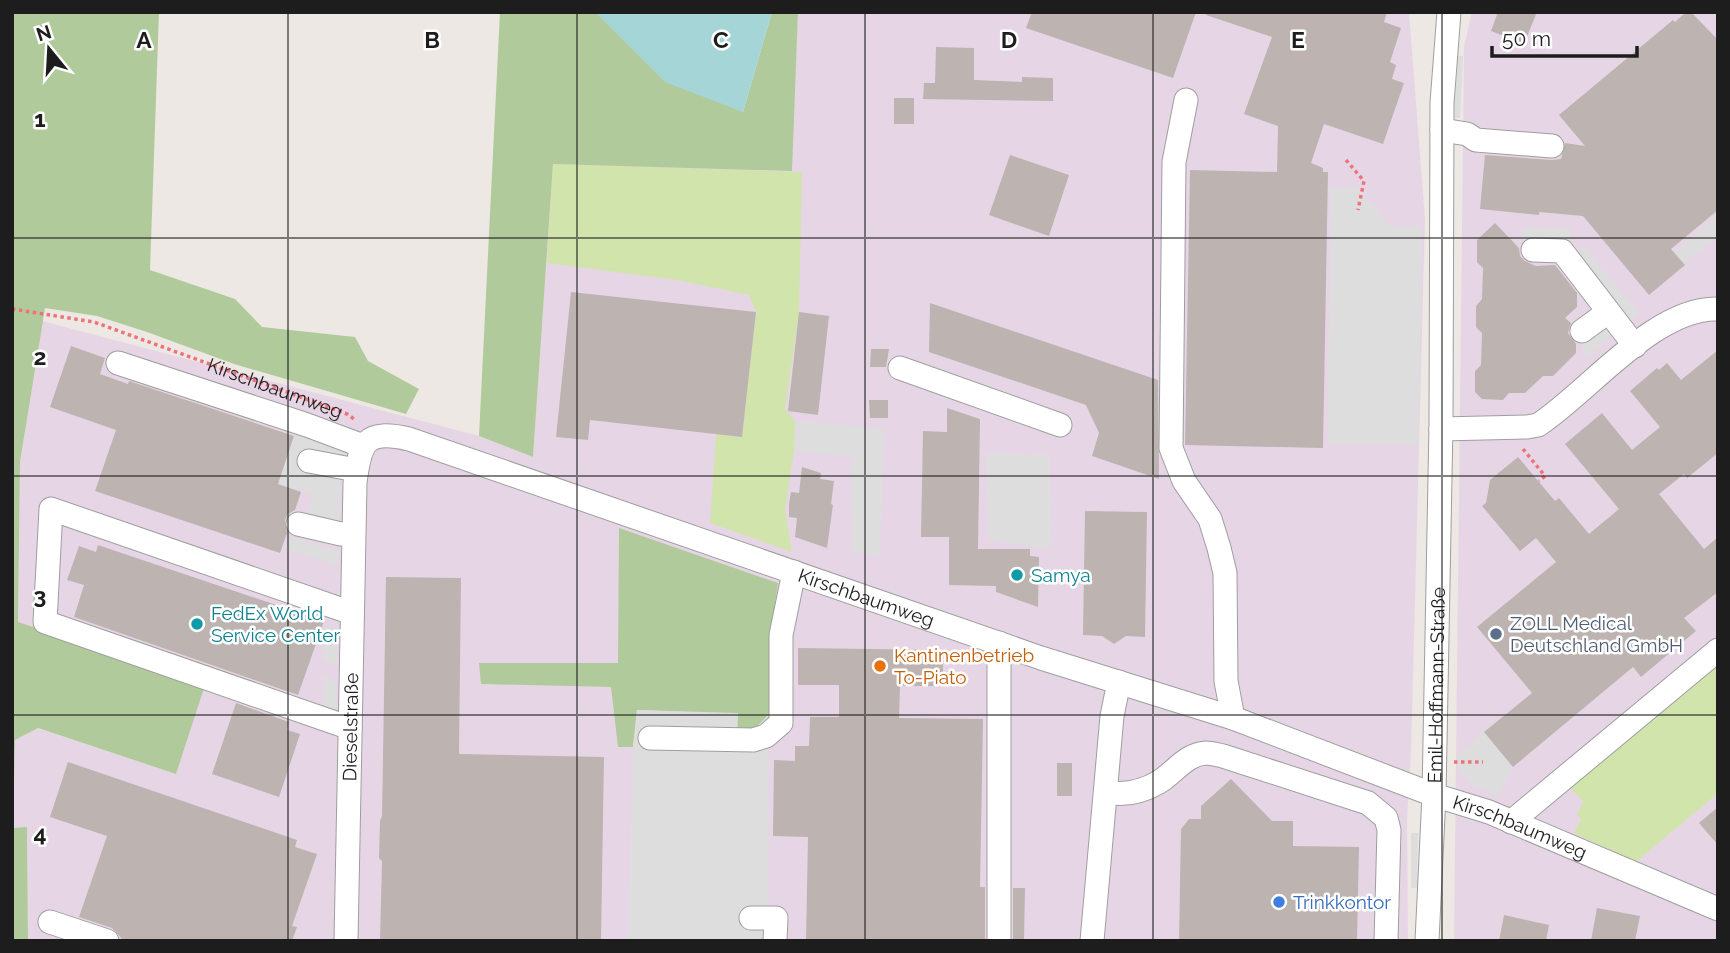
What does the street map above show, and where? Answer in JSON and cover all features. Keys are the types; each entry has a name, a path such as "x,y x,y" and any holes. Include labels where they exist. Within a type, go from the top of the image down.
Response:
{"street":[{"name":"Emil-Hoffmann-Straße","path":"1427,941 1434,795 1441,429 1442,130 1449,12"},
{"path":"1186,100 1174,162 1171,448 1184,481 1210,519 1219,548 1224,573 1226,681 1233,718"},
{"path":"1442,130 1467,134 1475,140 1552,146"},
{"path":"1533,250 1562,251 1635,346"},
{"path":"1441,429 1521,428 1542,423 1635,346 1673,319 1712,309"},
{"path":"1582,331 1608,312"},
{"path":"118,363 307,425 369,441"},
{"path":"900,368 1060,425"},
{"name":"Kirschbaumweg","path":"369,441 388,435 409,439 999,643 1233,718 1434,795 1489,812 1718,909"},
{"name":"Dieselstraße","path":"346,941 356,470 369,441"},
{"path":"309,461 356,470"},
{"path":"350,728 45,622 51,509 352,612"},
{"path":"298,524 341,534 354,534"},
{"path":"650,738 753,740 766,736 781,723 781,635 794,572"},
{"path":"999,643 999,941"},
{"path":"1511,822 1718,650"},
{"path":"1092,941 1112,716 1119,682"},
{"path":"1105,792 1122,795 1143,790 1160,781 1192,756 1206,753 1223,756 1368,803 1386,818 1389,830 1386,941"},
{"path":"751,918 776,918 775,941"},
{"path":"50,922 107,941"}],"path":[{"path":"1346,160 1364,181 1357,210"},
{"name":"Kirschbaumweg","path":"12,309 94,322 347,414 369,441"},
{"path":"1521,428 1522,448 1545,476 1539,481"},
{"path":"1457,761 1466,764 1483,762"}],"shaded area":[{"path":"798,12 1409,12 1425,219 1407,820 1408,941 28,941 27,828 13,828 15,740 37,728 176,774 204,685 18,623 20,462 42,321 479,436 533,457 553,164 791,170"},
{"path":"1472,12 1718,12 1718,941 1454,941 1464,47"},
{"path":"1457,56 1463,56 1460,118 1454,118"},
{"path":"1331,187 1358,188 1390,226 1422,226 1418,445 1328,444"},
{"path":"1718,212 1718,235 1684,263 1674,252 1714,220 1712,217"},
{"path":"1523,227 1570,228 1570,243 1523,242"},
{"path":"1583,246 1639,313 1628,322 1572,256"},
{"path":"1607,323 1610,338 1584,359 1582,344"},
{"path":"795,421 884,429 880,556 852,552 851,456 794,451"},
{"path":"297,429 342,448 339,523 308,512 313,495 278,484"},
{"path":"986,453 1050,455 1051,549 988,540"},
{"path":"290,536 339,551 338,565 284,548"},
{"path":"323,625 337,631 337,666 323,660"},
{"path":"323,676 336,680 336,712 323,708"},
{"path":"637,710 738,713 737,732 751,733 769,714 768,941 628,941 633,747"},
{"path":"1484,732 1513,767 1498,796 1471,783 1457,767 1456,756"},
{"path":"1411,833 1418,833 1417,888 1411,888"}],"green space":[{"path":"12,12 159,12 150,270 235,299 262,327 355,337 368,361 419,389 406,414 234,364 97,316 45,308 20,462 18,622 205,685 176,774 38,728 15,740 13,828 27,827 28,941 12,941"},
{"path":"500,12 595,12 743,112 772,12 798,12 792,171 553,164 533,457 479,436"},
{"path":"553,164 802,172 799,312 785,409 795,421 794,451 785,510 792,552 710,523 716,434 742,437 756,312 749,295 677,280 547,263"},
{"path":"619,528 778,583 770,637 769,714 751,733 737,732 738,714 637,710 633,747 618,747 611,687 481,684 479,663 618,663"},
{"path":"1718,662 1718,793 1636,862 1574,833 1581,819 1577,815 1583,801 1568,786"}],"water":[{"path":"595,12 772,12 743,112 665,82"}],"building":[{"path":"1032,12 1196,12 1173,78 1026,28"},
{"path":"1206,12 1387,12 1384,22 1401,28 1390,62 1396,65 1392,79 1404,83 1383,144 1324,124 1311,163 1323,168 1323,172 1328,172 1323,448 1185,445 1190,170 1277,172 1278,126 1244,114 1272,37 1206,15"},
{"path":"1498,12 1537,12 1524,44 1491,31"},
{"path":"1686,12 1691,12 1718,40 1718,210 1671,249 1685,265 1649,295 1583,216 1480,209 1485,155 1552,160 1561,159 1565,143 1585,146 1559,115"},
{"path":"936,47 974,48 974,80 1022,82 1022,77 1053,78 1053,101 923,99 924,83 935,83"},
{"path":"894,98 914,98 914,124 894,124"},
{"path":"1010,155 1069,175 1049,236 989,215"},
{"path":"1495,223 1519,248 1520,256 1525,261 1536,266 1555,265 1577,293 1577,307 1565,318 1571,323 1568,333 1576,344 1576,353 1553,376 1543,376 1525,393 1509,393 1503,400 1482,399 1475,392 1475,371 1481,365 1482,333 1476,327 1476,306 1482,299 1483,268 1477,262 1477,240"},
{"path":"571,292 756,312 742,437 590,420 588,440 556,437"},
{"path":"930,303 1158,380 1159,479 1092,456 1099,433 1086,405 929,352"},
{"path":"799,312 829,316 818,415 788,411"},
{"path":"71,346 105,358 100,374 128,384 129,381 294,436 278,484 301,492 295,510 288,514 285,520 287,533 280,553 95,491 116,430 50,407"},
{"path":"871,349 889,349 886,367 870,367"},
{"path":"1718,350 1718,453 1687,478 1684,474 1659,494 1704,549 1718,537 1718,592 1684,618 1696,631 1641,677 1633,667 1513,767 1484,732 1532,693 1477,627 1556,562 1536,538 1520,551 1482,506 1486,503 1490,480 1518,457 1555,501 1559,498 1589,534 1619,509 1565,444 1602,413 1632,450 1660,427 1630,391 1667,363 1681,380"},
{"path":"869,400 888,400 888,418 870,418"},
{"path":"947,408 980,419 978,549 1030,549 1030,556 1039,557 1038,607 996,592 996,586 949,585 949,537 921,537 923,431 947,432"},
{"path":"802,467 821,473 820,479 834,481 827,548 795,537 797,518 789,517 789,504 791,492 799,493"},
{"path":"1085,511 1147,512 1145,637 1126,636 1114,644 1102,636 1083,635"},
{"name":"FedEx World Service Center","path":"98,545 324,621 298,695 74,617 84,585 67,580 79,546 96,552"},
{"path":"386,577 461,578 459,754 604,757 601,941 380,941 382,861 379,858"},
{"path":"798,648 943,650 943,686 900,686 899,718 983,719 980,887 985,887 985,941 806,941 808,837 773,836 774,760 795,761 795,746 809,746 810,717 839,717 839,685 798,685"},
{"path":"236,703 289,722 287,730 300,734 279,797 212,774"},
{"path":"68,762 297,840 295,847 317,854 292,926 297,927 292,941 124,941 112,928 79,917 107,836 50,817"},
{"path":"1057,763 1072,763 1072,796 1057,796"},
{"path":"1231,779 1272,821 1293,821 1293,846 1359,847 1357,941 1179,941 1181,829 1189,819 1201,819 1201,806"},
{"path":"1718,807 1718,845 1699,823"},
{"path":"1013,888 1025,888 1024,941 1013,941"},
{"path":"1597,908 1640,916 1635,941 1591,941"},
{"path":"1504,915 1549,925 1546,941 1499,941"}],"place":[{"name":"Samya","path":"1017,575"},
{"name":"FedEx World Service Center","path":"197,624"},
{"name":"ZOLL Medical Deutschland GmbH","path":"1496,634"},
{"name":"Kantinenbetrieb To-Piato","path":"880,666"},
{"name":"Trinkkontor","path":"1279,902"}]}
